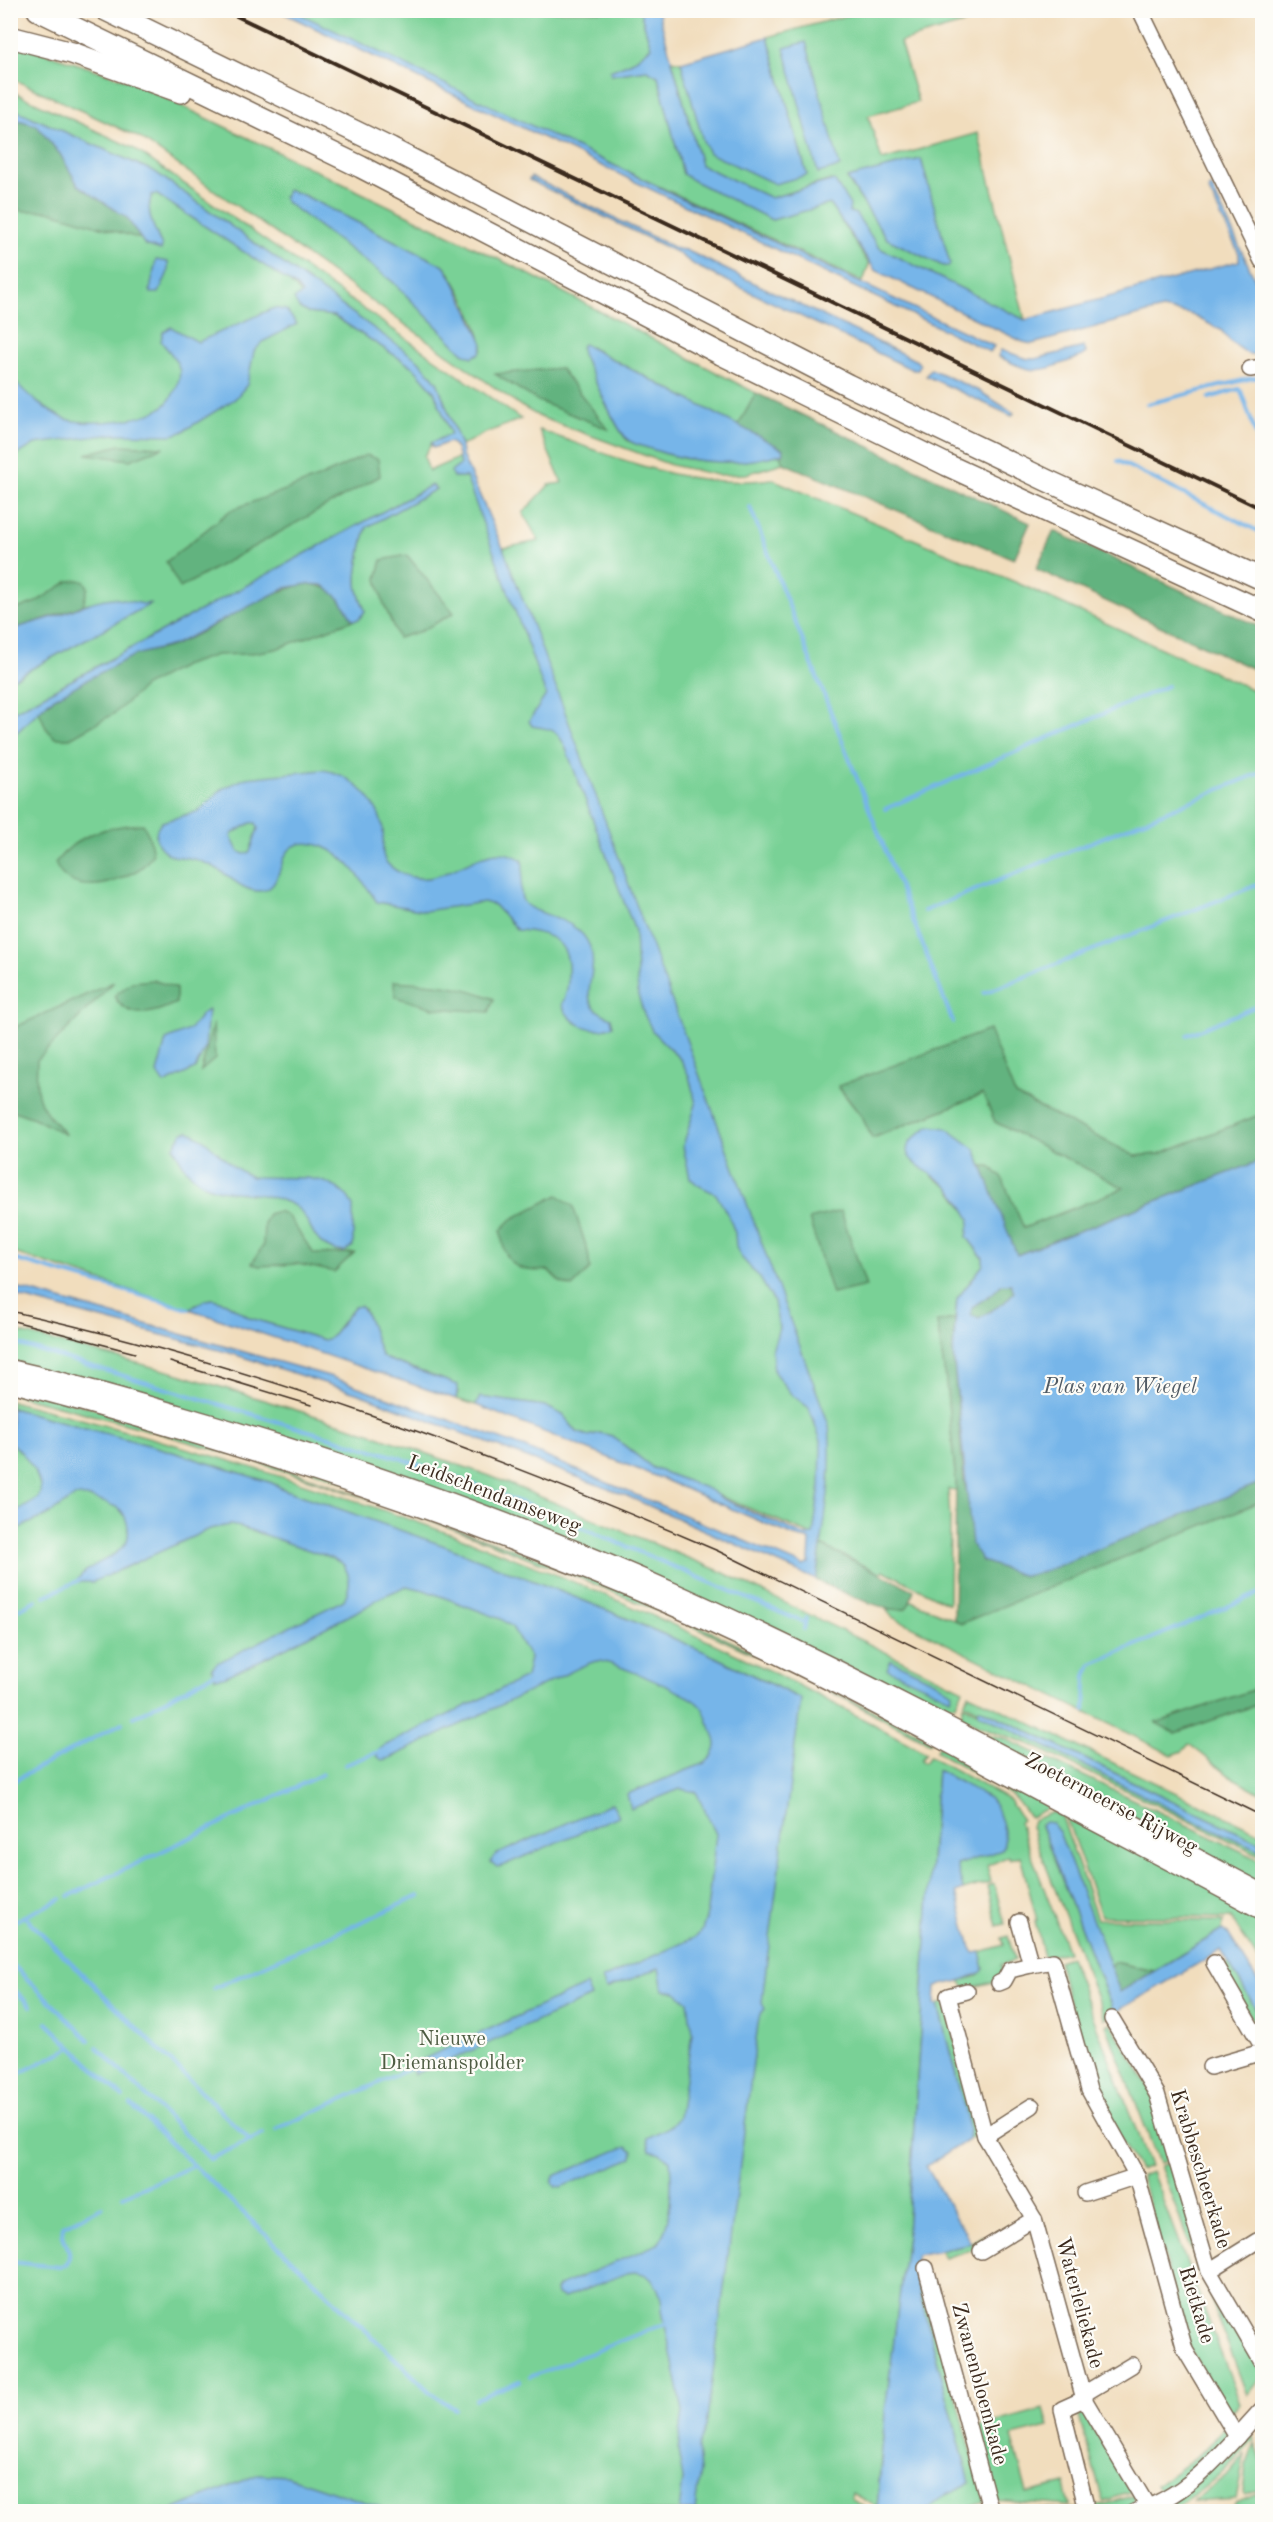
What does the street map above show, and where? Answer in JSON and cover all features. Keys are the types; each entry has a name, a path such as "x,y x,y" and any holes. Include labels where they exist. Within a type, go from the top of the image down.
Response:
{"highway":[{"path":"38,10 294,134 781,384 1060,519 1263,611"},
{"path":"106,10 382,144 858,390 1056,485 1263,579"},
{"path":"10,37 88,58 294,134"}],"main road":[{"name":"Leidschendamseweg","path":"10,1369 70,1383 274,1442 405,1485 562,1544 683,1596 804,1653 938,1730"},
{"name":"Leidschendamseweg","path":"10,1383 188,1430 485,1529 643,1593 938,1730"},
{"name":"Zoetermeerse Rijweg","path":"938,1730 1263,1893"},
{"name":"Zoetermeerse Rijweg","path":"938,1730 1263,1910"}],"street":[{"path":"1140,10 1263,261"},
{"path":"999,1983 1004,1981 1010,1970 1031,1965 1019,1922"},
{"name":"Rietkade","path":"1031,1965 1053,1961 1089,2090 1137,2176 1185,2350 1237,2437"},
{"path":"1214,1963 1263,2046"},
{"name":"Waterleliekade","path":"967,1991 948,1996 985,2136 1034,2219 1084,2399 1141,2509"},
{"name":"Krabbescheerkade","path":"1112,2019 1157,2094 1209,2271 1263,2362"},
{"path":"1210,2067 1263,2052"},
{"path":"985,2136 1032,2106"},
{"path":"1084,2193 1137,2176"},
{"name":"Waterleliekade","path":"981,2251 1034,2219"},
{"name":"Krabbescheerkade","path":"1209,2271 1257,2241"},
{"name":"Zwanenbloemkade","path":"926,2268 991,2511"},
{"name":"Waterleliekade","path":"1085,2502 1062,2409 1084,2399 1087,2392 1132,2366"},
{"path":"1141,2509 1174,2494 1206,2471 1263,2409"}],"green space":[{"path":"285,11 640,11 651,47 632,62 611,71 611,75 647,70 658,76 683,174 772,220 830,204 869,264 863,282"},
{"path":"863,11 1008,11 900,42 918,102 868,116 882,160 978,133 1025,320 879,248 856,215 849,212 831,180 771,198 701,165 672,60 681,62 708,151 807,175 768,37","holes":["921,159 930,193 943,266 887,239 847,179"]},
{"path":"11,42 130,81 517,268 756,393 738,426 588,346 582,354 617,425 627,440 683,458 729,461 780,454 783,463 746,474 717,475 671,465 540,417 521,406 140,138 11,78","holes":["287,190 303,195 444,266 468,307 479,332 482,350 419,308 393,282"]},
{"path":"11,91 133,148 521,419 483,434 461,446 437,382 418,360 155,172 11,108"},
{"path":"10,118 127,218 145,245 162,246 149,208 152,195 156,194 287,280 302,294 309,313 334,316 413,367 434,391 451,434 432,443 424,456 429,471 458,458 460,465 451,472 453,477 466,477 506,558 503,548 539,541 523,513 549,485 562,483 539,430 625,461 682,476 741,481 772,479 1015,582 1262,694 1262,1114 1159,1154 1135,1156 1015,1095 839,1088 862,1117 873,1138 983,1094 995,1122 1125,1188 1024,1228 990,1166 982,1166 975,1149 933,1177 949,1188 971,1219 967,1237 983,1258 983,1265 957,1299 955,1319 937,1322 946,1382 956,1483 956,1490 948,1489 949,1604 883,1570 880,1573 821,1545 822,1540 810,1534 653,1468 612,1436 600,1433 588,1436 577,1432 563,1415 545,1406 480,1397 476,1405 456,1399 458,1391 453,1383 386,1359 381,1355 364,1309 354,1307 330,1338 324,1340 250,1318 226,1303 213,1299 196,1304 189,1309 11,1252 11,738 49,701 92,677 353,620 365,611 358,590 357,578 367,527 436,489 432,485 11,713 11,680 148,605 130,602 88,603 61,615 11,630"},
{"path":"10,118 36,125 60,154 78,185 127,218 141,239 48,211 22,211 11,205"},
{"path":"560,368 608,429 538,401 495,374"},
{"path":"756,393 1030,523 1014,559 783,463 780,454 783,454 783,449 738,426"},
{"path":"120,445 164,447 130,460 86,454"},
{"path":"366,455 378,459 380,476 180,588 166,562 231,510 318,478"},
{"path":"1054,531 1262,628 1262,673 1036,569"},
{"path":"407,555 454,613 421,631 398,638 383,602 377,579 382,560"},
{"path":"69,581 85,582 88,587 83,605 11,630 11,611 36,602"},
{"path":"307,584 324,587 336,594 353,620 276,649 246,654 216,655 183,666 145,686 115,713 70,738 55,738 46,728 39,711 58,696 98,672 134,655 174,645 256,602 289,588"},
{"path":"143,824 149,836 153,854 135,872 108,883 87,885 68,879 55,863 73,845 94,833 105,829"},
{"path":"153,980 176,988 176,1003 159,1010 142,1013 127,1009 114,996 132,982"},
{"path":"394,981 458,987 494,999 489,1012 433,1008 395,997"},
{"path":"114,982 37,1060 40,1102 66,1135 34,1118 11,1110 11,1029"},
{"path":"213,1023 215,1059 201,1071"},
{"path":"989,1030 1015,1095 1135,1156 1159,1154 1262,1114 1262,1160 1016,1255 982,1166 990,1166 1002,1178 1024,1228 1124,1188 995,1122 983,1094 872,1138 862,1117 838,1086"},
{"path":"558,1195 573,1206 588,1252 590,1269 572,1287 560,1282 548,1270 527,1270 513,1264 508,1258 502,1241 501,1230 512,1219"},
{"path":"278,1211 287,1215 314,1254 354,1253 334,1272 298,1264 259,1266 252,1263 263,1246 264,1222 268,1214"},
{"path":"841,1211 866,1286 832,1294 809,1219"},
{"path":"1002,1284 1011,1284 1014,1292 1005,1303 979,1318 971,1315 972,1307 992,1294"},
{"path":"955,1319 953,1352 964,1480 982,1561 1024,1576 1043,1571 1262,1482 1262,1501 962,1623 954,1620 956,1483 946,1382 937,1322"},
{"path":"10,1330 172,1372 355,1428 490,1476 722,1572 963,1690 955,1705 950,1706 944,1703 942,1706 912,1692 906,1702 805,1649 11,1361"},
{"path":"10,1386 184,1433 613,1584 932,1739 930,1743 808,1680 675,1618 489,1543 300,1476 108,1419 11,1394"},
{"name":"Nieuwe Driemanspolder","path":"11,1401 105,1425 292,1480 477,1544 568,1580 658,1618 769,1670 926,1753 921,1760 925,1763 930,1756 1009,1800 1022,1820 1019,1822 1068,1952 1044,1957 1020,1856 1010,1859 1009,1856 987,1866 991,1882 963,1890 956,1865 1002,1850 1003,1833 989,1798 937,1770 907,2234 882,2444 877,2507 853,2493 852,2499 871,2511 11,2511 11,1425 799,1710 801,1699 610,1611 480,1560 283,1489 272,1483 163,1449 11,1408"},
{"path":"1262,1501 1262,1687 1157,1723 1175,1733 1262,1703 1262,1794 1230,1776 1189,1744 1183,1751 1172,1755 892,1617 886,1609 904,1609 910,1600 962,1623"},
{"path":"821,1545 914,1590 907,1607 901,1610 890,1609 816,1580"},
{"path":"1262,1687 1262,1703 1175,1733 1156,1723"},
{"path":"969,1694 1262,1834 1262,1844 980,1708 979,1711 964,1703"},
{"path":"963,1705 1126,1787 1262,1851 1262,1856 1029,1744 979,1726 961,1716"},
{"path":"979,1733 1004,1738 1262,1861 1262,1888"},
{"path":"938,1747 950,1750 953,1756 996,1779 1002,1777 1262,1914 1262,1966 1231,1918 1101,1916 1065,1814 1052,1806 1030,1817 1011,1795 936,1751"},
{"path":"1053,1812 1062,1817 1097,1919 1224,1921 1222,1930 1154,1971 1114,1962 1110,1967 1059,1832 1041,1826 1114,2013 1105,2019 1031,1827 1033,1820"},
{"path":"994,1884 1005,1924 997,1926 987,1886"},
{"path":"1008,1936 1015,1960 1001,1965 1003,1975 1001,1980 966,1989 960,1981 977,1976 984,1968 980,1952 1004,1945 1002,1938"},
{"path":"1070,1957 1150,2166 1139,2170 1092,2089 1058,1961"},
{"path":"1113,1962 1154,1971 1120,1992 1110,1967"},
{"path":"1229,1963 1262,2019 1262,2036 1222,1968"},
{"path":"945,2002 980,2133 968,2140 969,2127 938,2005"},
{"path":"1110,2023 1153,2094 1171,2159 1159,2163 1106,2025"},
{"path":"1172,2162 1206,2273 1201,2275 1160,2166"},
{"path":"1152,2172 1240,2403 1229,2416 1190,2349 1141,2176"},
{"path":"982,2236 986,2245 944,2258 940,2251 971,2243"},
{"path":"923,2270 985,2502 958,2511 926,2511 948,2492 970,2483 914,2273"},
{"path":"1207,2275 1262,2368 1262,2376 1247,2395 1203,2278"},
{"path":"1081,2408 1133,2492 1103,2501 1078,2413 1069,2415 1072,2409"},
{"path":"1044,2409 1049,2427 1012,2436 1027,2493 1065,2484 1070,2506 993,2500 974,2428"},
{"path":"1226,2426 1228,2439 1178,2484 1161,2494 1156,2486 1200,2454"},
{"path":"1249,2429 1254,2439 1235,2460 1204,2488 1169,2511 1164,2503"},
{"path":"1255,2443 1262,2462 1262,2489 1245,2495 1243,2493 1246,2466"},
{"path":"1245,2454 1236,2499 1192,2502 1229,2473"},
{"path":"1262,2492 1262,2505 1247,2511 1230,2512 1236,2503"},
{"path":"1135,2495 1133,2507 1116,2511 1016,2512 1017,2506 1047,2510 1092,2507"}],"water":[{"path":"279,11 294,11 994,346 990,352"},
{"path":"640,11 658,11 701,165 771,198 834,180 850,205 849,212 856,214 879,248 1025,320 1239,261 1239,254 1208,189 1211,186 1262,294 1262,355 1248,354 1231,342 1221,330 1190,314 1162,309 1032,344 1023,342 875,270 830,204 772,220 692,180 683,174 658,76 647,70 611,75 610,71 632,62 651,47"},
{"path":"768,37 807,175 775,184 709,153 703,141 681,62"},
{"path":"806,42 840,167 818,173 784,48"},
{"path":"11,108 155,172 418,360 437,382 461,446 462,455 503,548 536,634 829,1425 829,1483 816,1580 627,1496 362,1395 230,1353 11,1295 11,1287 29,1291 329,1376 525,1448 804,1566 809,1563 810,1540 794,1536 665,1480 476,1405 480,1397 545,1406 563,1415 577,1432 588,1436 600,1433 612,1436 653,1468 708,1489 723,1499 806,1536 813,1535 820,1485 821,1441 809,1408 791,1394 774,1372 772,1351 779,1328 774,1302 760,1278 741,1257 736,1247 735,1233 729,1217 716,1194 690,1178 683,1146 696,1104 689,1076 681,1060 653,1032 644,1014 638,995 635,931 565,746 555,732 532,726 529,721 546,695 466,477 453,477 451,472 460,465 456,449 449,442 433,448 431,443 451,434 434,391 413,367 334,316 308,313 299,308 294,299 302,294 297,287 156,194 152,195 149,208 162,246 161,250 145,245 127,218 78,185 60,154 36,125 11,118"},
{"path":"921,159 949,266 943,266 887,239 847,178"},
{"path":"531,177 677,249 686,250 917,361 920,365 918,370 913,370 696,266 676,252 529,180"},
{"path":"287,190 303,195 444,266 455,283 481,339 483,344 480,353 472,357 463,353 393,282 286,202 284,197"},
{"path":"156,260 168,262 168,272 159,293 151,293 150,290"},
{"path":"274,308 286,310 297,324 264,341 254,351 247,385 235,399 182,432 172,435 115,434 35,444 11,459 11,411 14,408 11,397 11,378 43,406 66,419 101,422 141,416 166,404 177,386 180,372 178,364 161,341 163,332 171,327 198,342"},
{"path":"583,344 783,449 784,453 750,460 716,462 681,458 637,445 622,434 610,413 582,354"},
{"path":"1084,347 1086,353 1080,357 1039,370 1022,367 998,356 1001,350 1035,359"},
{"path":"931,369 979,391 1014,413 1012,416 926,376"},
{"path":"432,485 436,489 367,527 357,578 358,590 365,611 359,619 353,620 340,599 323,585 307,584 285,588 174,645 135,655 92,677 49,701 11,738 11,713"},
{"path":"113,598 144,604 152,603 11,680 11,630 93,602"},
{"path":"322,770 343,777 362,791 376,810 381,820 383,853 386,862 397,871 415,878 431,878 490,854 506,854 522,860 521,896 523,901 536,910 566,922 584,936 590,947 592,958 589,997 592,1005 599,1012 611,1018 613,1026 590,1028 582,1026 570,1017 562,1004 567,987 568,964 562,946 548,936 517,930 494,905 484,902 425,911 377,902 358,875 343,859 334,852 314,844 300,844 291,848 285,856 274,883 268,889 258,891 245,888 210,865 195,859 170,855 160,847 156,836 162,822 199,811 222,789 246,778","holes":["251,823 256,823 258,828 250,852 244,854 238,851 231,837 233,833"]},
{"path":"208,1010 205,1048 195,1069 164,1084 157,1073 166,1040 189,1030"},
{"name":"Plas van Wiegel","path":"930,1126 946,1128 975,1149 1017,1255 1262,1160 1262,1482 1043,1572 1024,1576 982,1561 972,1545 953,1352 957,1299 983,1265 983,1258 967,1237 970,1219 961,1203 949,1188 919,1166 908,1153 908,1146 915,1137","holes":["1002,1284 1011,1284 1014,1292 1004,1303 979,1318 971,1315 972,1307 992,1294"]},
{"path":"188,1131 203,1139 234,1167 251,1177 307,1178 323,1181 337,1188 348,1197 353,1206 353,1246 344,1252 323,1244 316,1238 303,1215 289,1203 272,1197 224,1191 210,1187 196,1179 185,1167 174,1147 182,1133"},
{"path":"213,1299 226,1303 250,1318 324,1340 330,1338 354,1307 360,1306 368,1317 381,1355 386,1359 458,1385 456,1399 189,1309 205,1300"},
{"path":"11,1408 163,1449 272,1483 283,1489 445,1546 597,1606 705,1652 801,1699 764,1984 762,2003 765,2009 760,2014 758,2024 706,2427 698,2448 700,2470 695,2511 679,2511 683,2480 678,2450 683,2411 660,2295 654,2282 649,2277 635,2272 627,2273 564,2298 557,2295 556,2290 559,2286 658,2244 666,2225 671,2193 670,2161 660,2153 650,2150 647,2138 671,2126 679,2117 692,2033 688,2002 676,1992 663,1990 659,1968 606,1989 602,1979 696,1937 702,1930 706,1919 716,1834 696,1792 680,1789 631,1809 627,1794 710,1759 716,1745 703,1708 667,1686 618,1666 598,1661 382,1760 377,1756 379,1750 384,1746 526,1677 530,1658 512,1627 501,1619 424,1590 407,1586 381,1597 364,1608 261,1660 224,1677 215,1678 212,1668 217,1663 344,1600 349,1582 348,1573 343,1564 332,1558 230,1525 210,1529 93,1582 78,1582 82,1574 115,1554 125,1544 128,1535 126,1518 116,1507 76,1496 49,1514 11,1532 11,1514 34,1501 39,1496 40,1489 32,1466 11,1443"},
{"path":"891,1660 934,1681 952,1693 950,1698 887,1669"},
{"path":"979,1708 1262,1844 1262,1851 1197,1822 978,1713"},
{"path":"937,1770 989,1798 997,1809 1004,1830 1002,1850 957,1865 963,1890 956,1893 971,1948 974,1953 980,1952 984,1968 982,1972 960,1981 936,1986 935,2005 938,2005 969,2127 968,2140 926,2166 971,2243 916,2255 914,2273 970,2483 948,2493 926,2511 877,2511 885,2412 907,2234"},
{"path":"612,1803 619,1816 502,1866 497,1867 491,1862 495,1855"},
{"path":"1045,1822 1052,1823 1059,1832 1120,1992 1222,1930 1229,1935 1262,1988 1262,2019 1221,1950 1114,2013 1041,1825"},
{"path":"586,1985 591,1997 451,2060 414,2074 410,2065"},
{"path":"627,2146 633,2151 632,2158 561,2187 552,2183 554,2176"},
{"path":"259,2474 286,2476 393,2511 170,2511"}],"waterway":[{"path":"1147,404 1252,378 1262,378"},
{"path":"1209,398 1239,389 1241,391 1262,452"},
{"path":"1118,461 1262,533"},
{"path":"750,507 953,1022"},
{"path":"885,809 1167,686"},
{"path":"924,911 1262,772"},
{"path":"984,993 1262,883"},
{"path":"1187,1035 1262,1004"},
{"path":"10,1258 189,1309"},
{"path":"10,1342 403,1459 546,1512 805,1623"},
{"path":"45,1596 80,1580"},
{"path":"1085,1710 1086,1676 1091,1664 1262,1592"},
{"path":"19,1609 36,1600"},
{"path":"804,1629 806,1618"},
{"path":"134,1717 215,1673"},
{"path":"10,1783 122,1723"},
{"path":"345,1765 383,1750"},
{"path":"69,1896 323,1774"},
{"path":"214,1988 419,1896"},
{"path":"10,1923 61,1899"},
{"path":"24,1916 250,2140"},
{"path":"10,1962 89,2040"},
{"path":"10,1986 31,2006"},
{"path":"47,2023 123,2097"},
{"path":"10,2078 72,2047"},
{"path":"97,2047 210,2159"},
{"path":"276,2129 414,2067"},
{"path":"131,2105 431,2393 455,2409"},
{"path":"210,2159 263,2134"},
{"path":"123,2196 193,2166"},
{"path":"10,2262 60,2267 67,2263 69,2253 63,2236 63,2226 102,2207"},
{"path":"530,2377 669,2322"},
{"path":"476,2399 520,2381"}],"tram line":[{"path":"10,1311 191,1358 370,1414 632,1515 718,1551 1262,1816"},
{"path":"10,1320 135,1353"},
{"path":"170,1362 311,1405"}],"railway":[{"path":"224,10 1262,509"}]}
